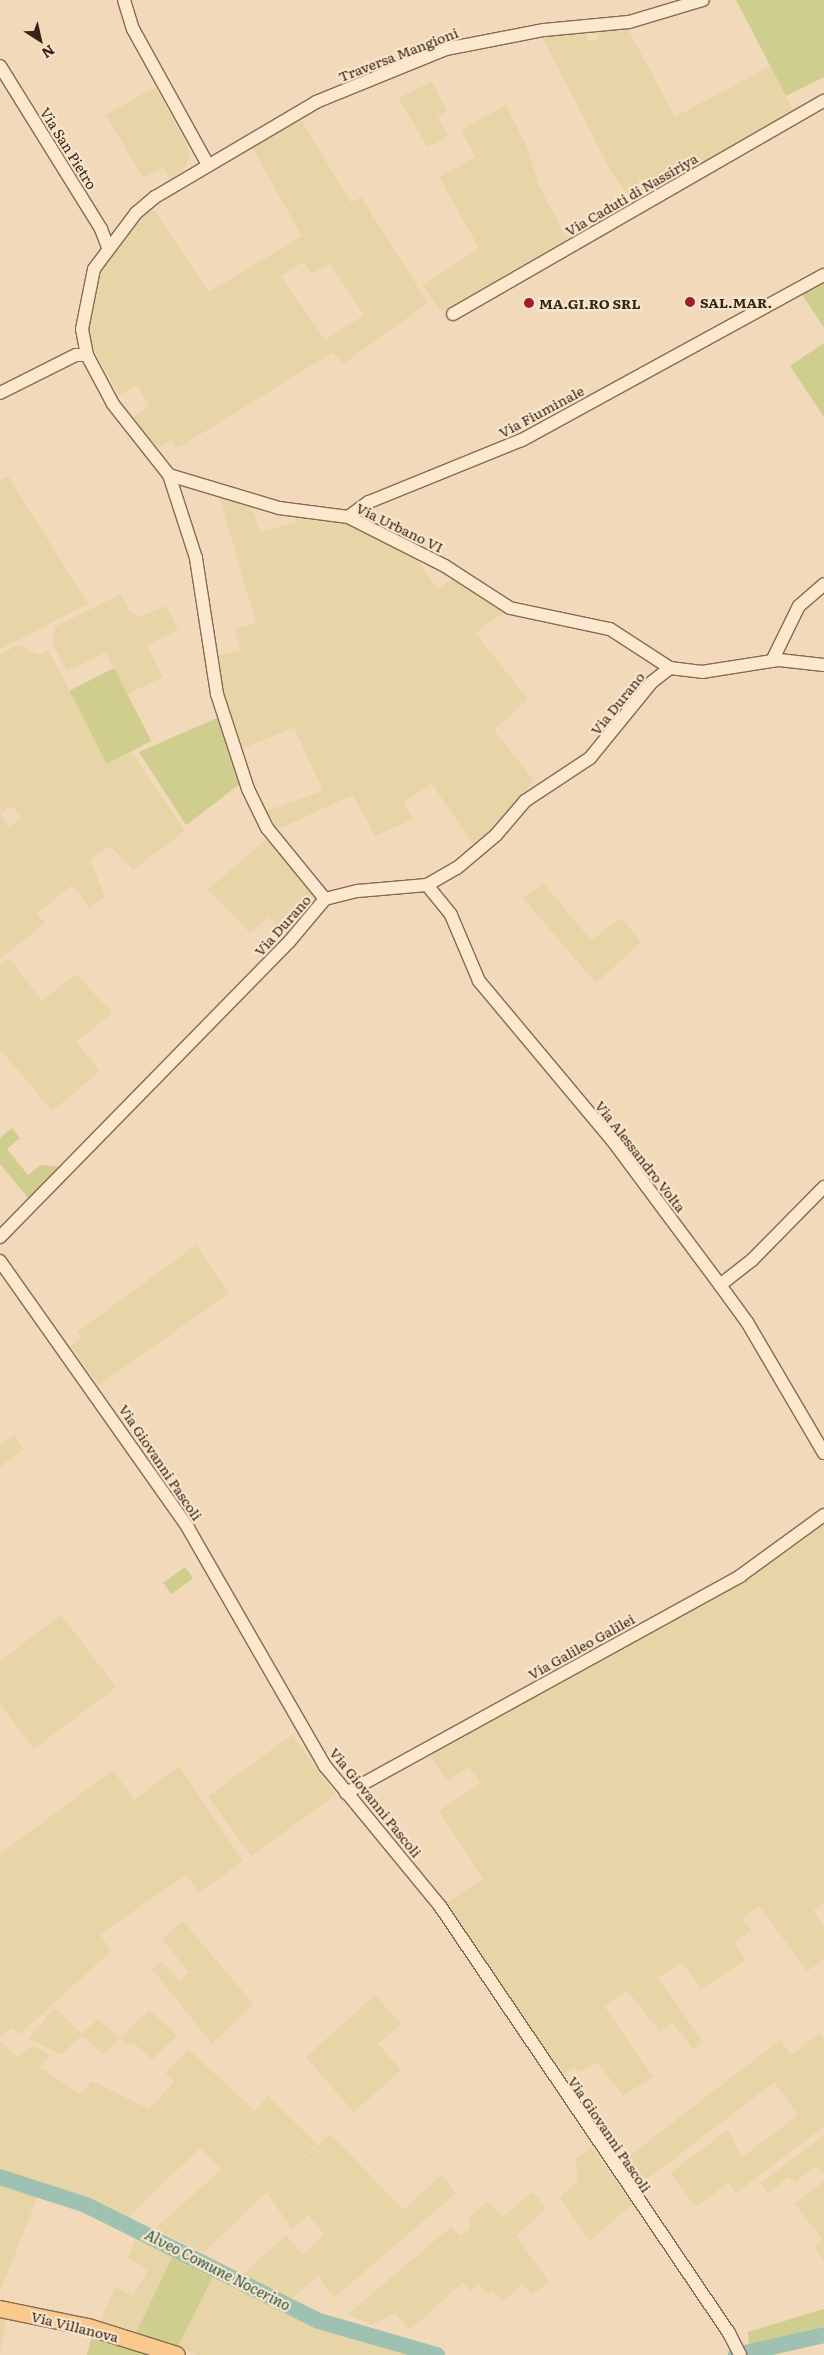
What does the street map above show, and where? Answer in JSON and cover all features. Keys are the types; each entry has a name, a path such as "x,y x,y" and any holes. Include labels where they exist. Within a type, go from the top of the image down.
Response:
{"main road":[{"name":"Via Villanova","path":"0,2309 88,2327 177,2355"}],"street":[{"path":"124,0 133,29 207,163"},
{"name":"Traversa Mangioni","path":"108,247 136,212 207,163 316,102 446,49 544,30 629,22 703,0"},
{"name":"Via San Pietro","path":"0,66 101,229 108,247"},
{"name":"Via Caduti di Nassiriya","path":"453,314 824,101"},
{"path":"108,247 94,269 84,306 82,329 87,354 113,404 169,475 196,558 217,694 248,789 267,828 324,899"},
{"name":"Via Fiuminale","path":"348,517 369,502 522,440 742,318 824,275"},
{"path":"0,393 76,355 87,354"},
{"name":"Via Urbano VI","path":"169,475 279,508 348,517 445,566 510,608 610,629 670,668 702,672 772,661 824,665"},
{"path":"772,661 799,606 824,584"},
{"name":"Via Durano","path":"0,1237 289,942 324,899 358,891 427,885 471,858 525,801 590,758 652,682 670,668"},
{"name":"Via Alessandro Volta","path":"427,885 451,915 479,981 612,1140 720,1285 824,1453"},
{"path":"720,1285 752,1260 824,1187"},
{"name":"Via Giovanni Pascoli","path":"0,1261 188,1528 297,1724 346,1793 440,1906 738,2350"},
{"name":"Via Galileo Galilei","path":"346,1793 740,1576 824,1515"}],"shaded area":[{"path":"736,0 824,0 824,77 786,96"},
{"path":"628,29 675,117 770,66 793,111 633,203 612,173 541,35 585,34 589,40 597,40 598,32"},
{"path":"432,82 447,111 438,116 448,136 428,147 398,98"},
{"path":"155,87 190,152 184,170 170,179 163,167 143,178 106,115"},
{"path":"506,105 527,147 540,188 567,239 441,312 423,285 479,248 439,177 476,157 461,130"},
{"path":"300,118 351,203 361,197 428,303 343,364 333,352 178,448 171,440 159,448 132,418 149,406 137,385 119,395 92,346 89,318 103,266 120,237 151,206 209,292 302,236 251,146","holes":["303,262 312,274 330,263 364,315 325,340 281,276"]},
{"path":"824,281 824,328 801,293"},
{"path":"824,343 824,417 790,366"},
{"path":"8,476 88,604 0,649 0,480"},
{"path":"218,493 250,503 260,532 297,522 296,514 345,520 410,549 437,589 456,577 506,611 475,633 528,699 494,730 534,781 476,849 432,784 404,801 412,819 375,836 353,795 276,830 266,811 323,791 294,727 240,750 214,656 240,651 235,630 256,623"},
{"path":"121,594 130,612 140,617 166,606 178,630 147,646 163,677 128,694 105,652 67,671 53,645 55,627"},
{"path":"19,645 38,655 48,650 107,760 130,750 185,831 133,870 110,846 90,860 105,896 90,908 72,885 37,913 45,923 0,959 0,654","holes":["12,806 22,819 9,827 1,813"]},
{"path":"114,668 151,741 107,764 69,691"},
{"path":"217,718 240,784 186,825 139,752"},
{"path":"267,838 312,895 312,904 286,935 269,917 250,933 208,890"},
{"path":"543,883 591,940 622,918 641,942 596,983 523,898"},
{"path":"9,958 42,1001 76,974 112,1013 76,1042 100,1071 52,1111 0,1049 0,966"},
{"path":"12,1128 20,1138 7,1149 28,1175 41,1165 64,1167 29,1199 0,1164 0,1138"},
{"path":"196,1245 229,1293 99,1385 70,1346 81,1338 77,1332"},
{"path":"14,1435 23,1449 0,1467 0,1445"},
{"path":"824,1525 824,1903 813,1911 824,1927 824,1960 807,1971 759,1906 742,1918 751,1931 734,1942 745,1960 701,1989 682,1962 658,1978 703,2042 693,2049 673,2023 660,2032 627,1990 604,2006 653,2077 623,2096 597,2062 578,2072 574,2067 561,2076 446,1903 483,1879 439,1811 480,1783 469,1767 447,1781 427,1752 761,1570"},
{"path":"185,1567 193,1578 171,1594 163,1583"},
{"path":"61,1615 116,1687 34,1749 0,1704 0,1661"},
{"path":"292,1735 335,1795 251,1856 208,1796"},
{"path":"179,1766 243,1861 199,1893 186,1875 100,1934 111,1951 20,2034 12,2028 0,2038 0,1854 113,1770 134,1800"},
{"path":"183,1921 253,2004 212,2044 152,1969 161,1961 179,1981 189,1972 162,1939"},
{"path":"375,1995 401,2024 378,2044 401,2070 354,2112 306,2057"},
{"path":"55,2008 82,2034 98,2019 120,2038 104,2055 82,2035 61,2055 28,2038"},
{"path":"149,2010 177,2035 152,2060 133,2042 128,2045 120,2038"},
{"path":"820,2033 824,2039 824,2127 736,2193 728,2183 696,2207 670,2173 728,2130 742,2157 798,2115 774,2082 641,2184 624,2160 780,2040 791,2055"},
{"path":"0,2041 17,2057 33,2045 49,2055 40,2067 80,2094 92,2081 149,2109 174,2082 165,2072 189,2050 255,2111 268,2096 317,2144 204,2252 155,2229 222,2169 200,2148 128,2217 0,2170"},
{"path":"330,2134 404,2210 441,2175 456,2193 334,2298 318,2276 291,2300 243,2274 286,2235 303,2255 324,2235 309,2215 292,2229 267,2193"},
{"path":"824,2135 824,2175 816,2166 795,2182 789,2177 768,2193 760,2183"},
{"path":"591,2147 632,2204 590,2241 560,2197 578,2180 576,2159"},
{"path":"824,2181 824,2261 814,2247 822,2239 795,2204"},
{"path":"0,2182 39,2193 0,2292"},
{"path":"533,2192 546,2209 516,2236 549,2282 532,2295 523,2284 503,2301 493,2291 488,2295 479,2284 470,2291 463,2282 410,2330 395,2313 372,2325 348,2314 451,2227 461,2236 471,2228 468,2218 488,2201 503,2217"},
{"path":"137,2235 175,2251 135,2335 103,2325 101,2320 115,2287 133,2296 148,2270 128,2258"},
{"path":"175,2251 215,2273 177,2348 135,2335"},
{"path":"215,2273 317,2325 408,2355 198,2355 177,2348"},
{"path":"824,2309 824,2326 749,2346 748,2332"},
{"path":"0,2316 7,2317 0,2355"},
{"path":"92,2334 157,2355 87,2355"}],"waterway":[{"name":"Alveo Comune Nocerino","path":"0,2177 86,2205 319,2321 437,2355"},
{"name":"Alveo Comune Nocerino","path":"736,2355 824,2335"}],"place":[{"name":"SAL.MAR.","path":"690,302"},
{"name":"MA.GI.RO SRL","path":"529,303"}]}
